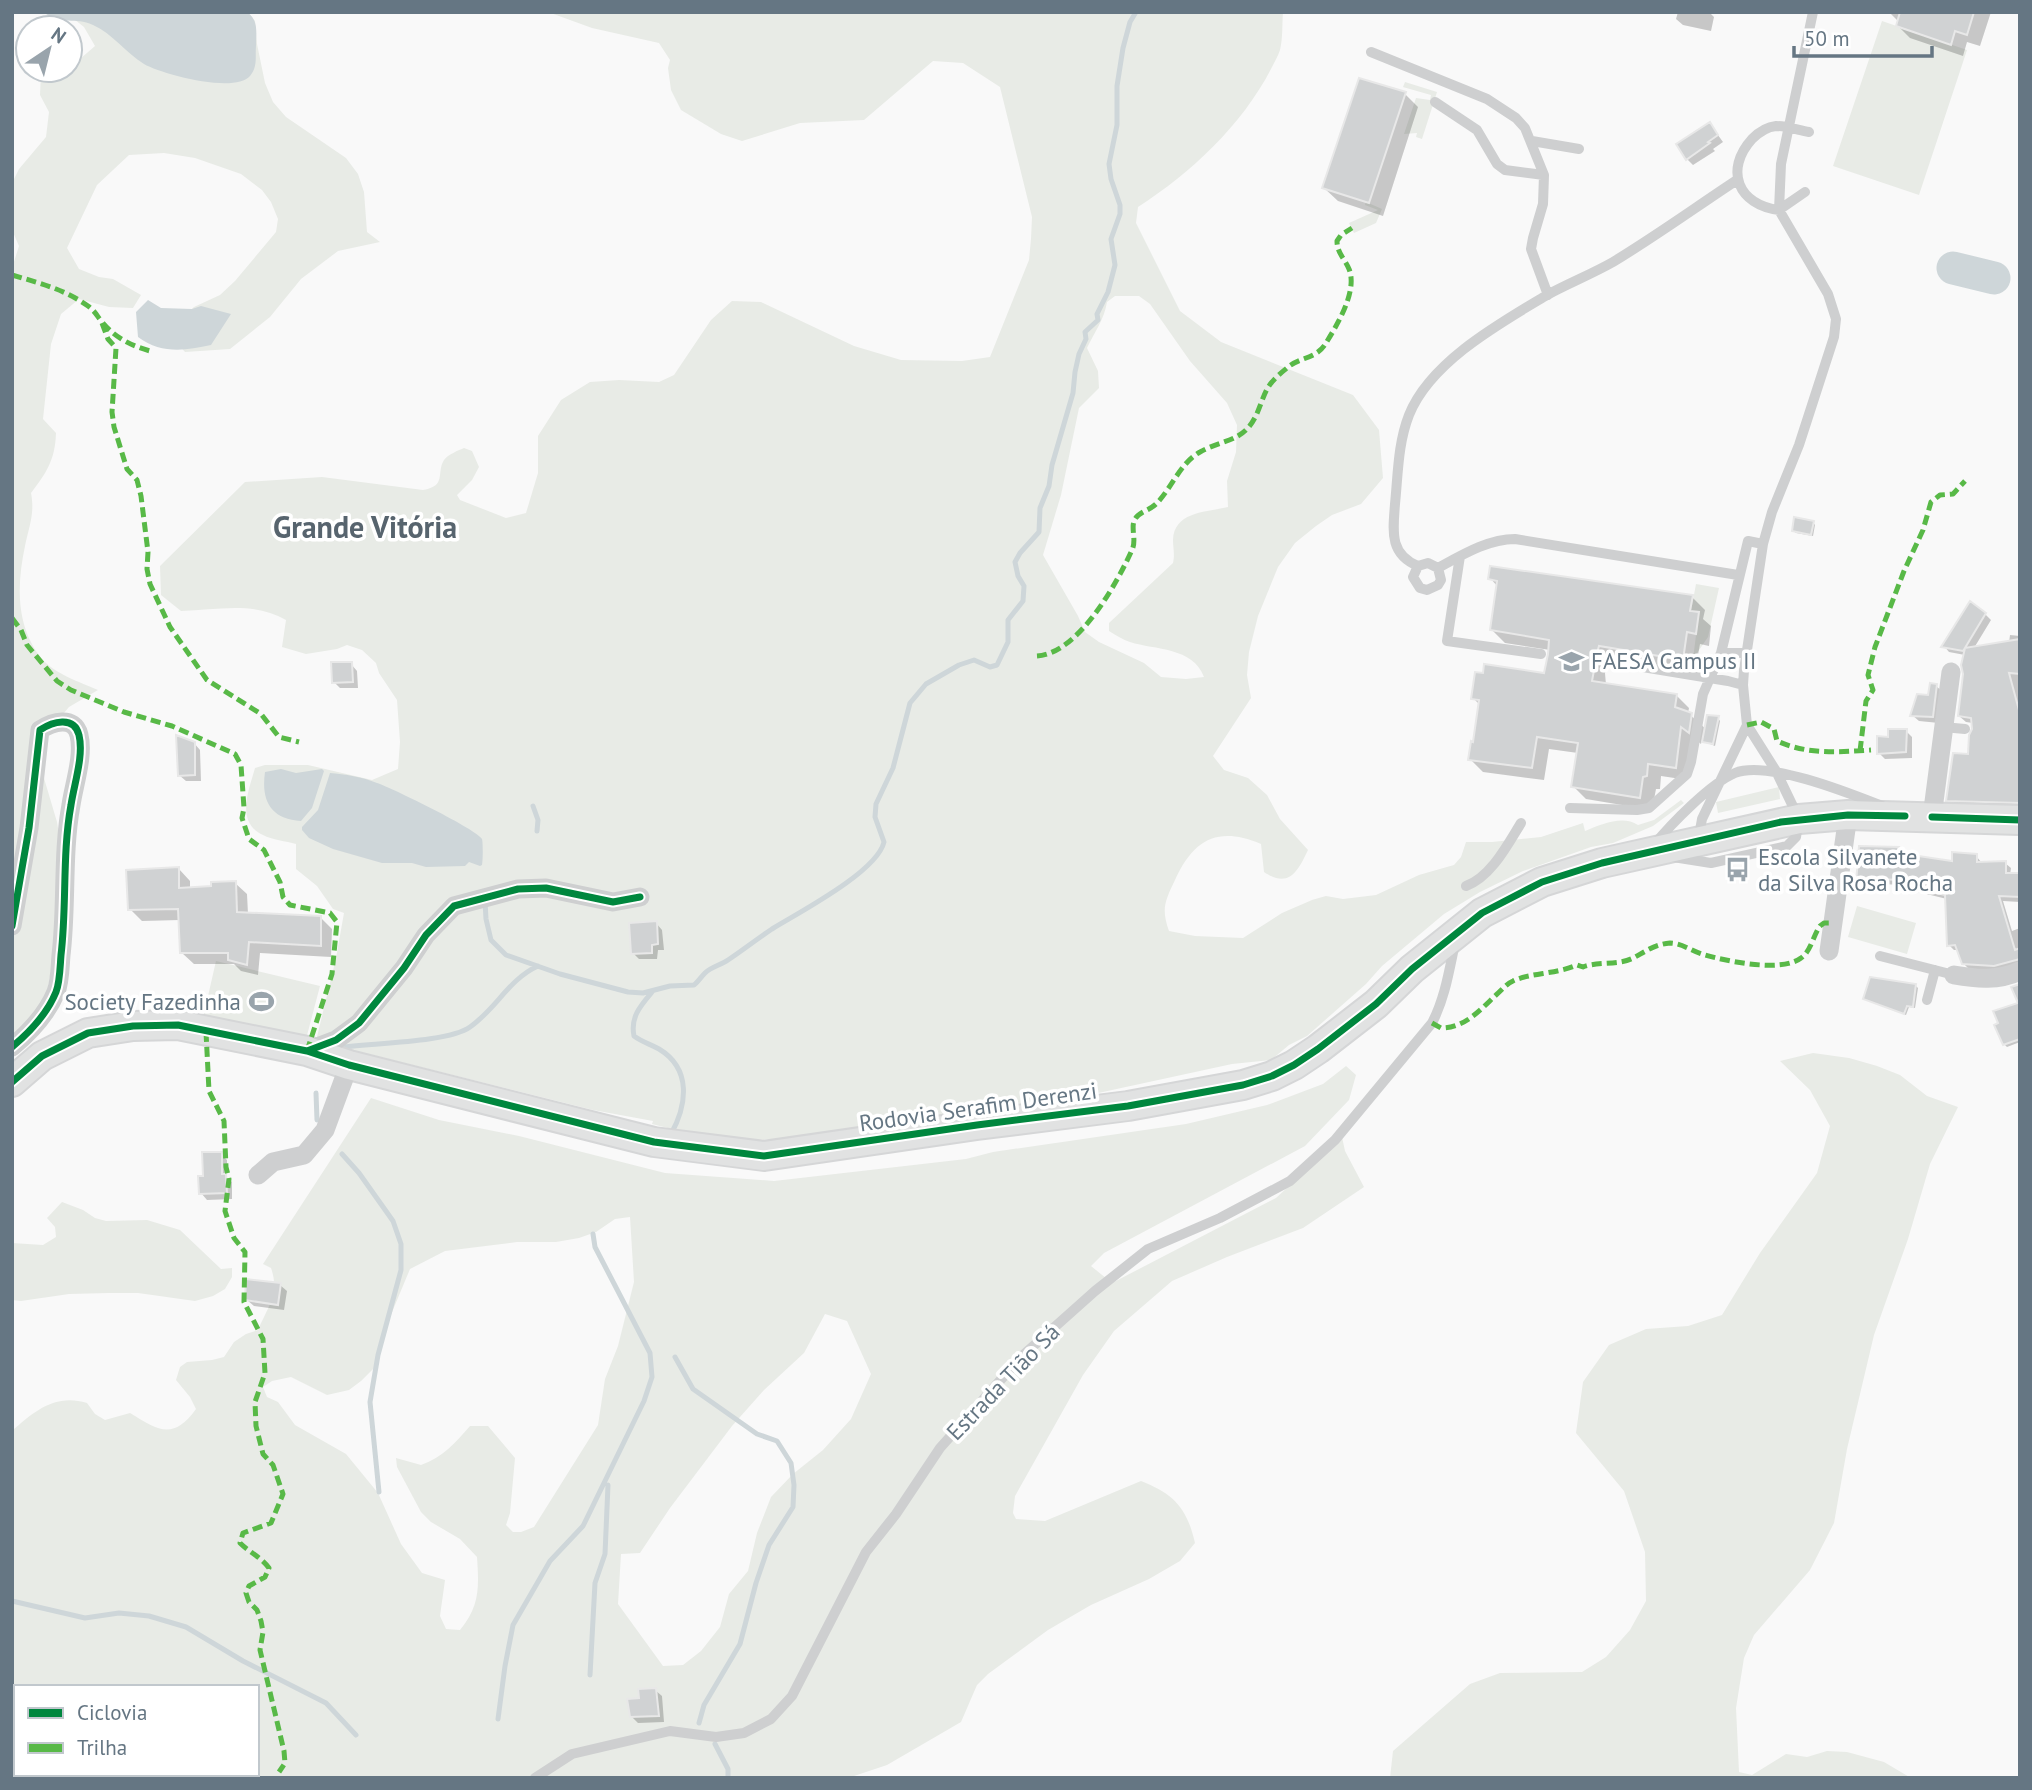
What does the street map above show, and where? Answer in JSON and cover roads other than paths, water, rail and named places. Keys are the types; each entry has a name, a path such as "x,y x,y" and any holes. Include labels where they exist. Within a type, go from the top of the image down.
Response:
{"main road":[{"name":"Rodovia Serafim Derenzi","path":"12,1082 42,1056 88,1034 132,1026 178,1025 307,1051 349,1065 654,1142 764,1156 1128,1106 1253,1082 1283,1070 1318,1049 1376,1004 1482,913 1542,882 1602,863 1648,853 1700,852 1799,819 1847,815 2020,820"}],"street":[{"path":"1919,816 1944,727 1951,672"},
{"path":"12,926 29,828 40,730 49,724 62,721 70,723 79,734 79,755 68,820 63,940 57,990 28,1034 12,1047"},
{"path":"1829,951 1847,815"},
{"path":"307,1051 336,1040 359,1023 404,968 426,935 454,906 518,889 546,888 613,902 640,897"},
{"path":"1945,972 1992,978 2010,976 2020,971"},
{"path":"258,1175 273,1163 304,1155 325,1130 349,1065"}],"lane":[{"path":"1799,819 1776,771 1747,725 1743,685 1763,544 1772,512 1799,445 1834,337 1836,319 1828,294 1779,210 1781,164 1813,12"},
{"path":"1371,52 1486,99 1516,118 1532,141 1544,175 1543,204 1531,249 1548,295"},
{"path":"1435,102 1477,131 1497,164 1505,170 1544,175"},
{"path":"1779,210 1758,203 1745,194 1737,180 1736,167 1743,150 1760,131 1774,126 1809,132"},
{"path":"1532,141 1579,149"},
{"path":"1418,566 1399,555 1394,519 1400,446 1409,414 1426,386 1452,359 1548,295 1612,263 1737,180"},
{"path":"1779,210 1805,192"},
{"path":"1438,568 1490,542 1515,539 1738,575"},
{"path":"1570,808 1637,810 1649,807 1682,780 1692,762 1697,724 1709,678 1721,653 1748,541 1763,544"},
{"path":"1460,556 1447,641 1541,654"},
{"path":"1428,563 1438,568 1441,580 1438,585 1427,590 1420,589 1415,583 1414,571 1418,566 1428,563"},
{"path":"1721,653 1746,653"},
{"path":"1600,660 1743,685"},
{"path":"1700,852 1702,819 1747,725"},
{"path":"1944,727 1965,729"},
{"path":"1648,853 1663,835 1718,784 1735,773 1760,769 1776,771 1919,816"},
{"path":"1466,886 1478,882 1506,848 1521,822"},
{"name":"Estrada Tião Sá","path":"535,1778 572,1754 670,1731 716,1737 744,1733 771,1719 792,1696 866,1552 896,1514 940,1448 1021,1357 1095,1291 1148,1249 1220,1218 1290,1181 1335,1140 1432,1023 1446,990 1457,932"},
{"path":"1880,956 1945,972 1927,1000"}],"waterway":[{"path":"485,901 491,940 506,955 560,974 628,992 643,993 670,986 694,985 707,971 852,878 878,854 884,842 875,817 876,804 893,768 910,703 926,684 959,665 974,660 990,667 997,665 1008,642 1008,620 1023,601 1024,586 1018,576 1015,562 1039,532 1040,508 1049,486 1052,465 1073,393 1079,354 1086,339 1085,332 1098,320 1097,314 1108,292 1115,265 1111,239 1120,214 1120,205 1109,164 1117,125 1117,86 1123,48 1130,22 1136,12"},
{"path":"1953,268 1994,278"},
{"path":"533,806 538,820 537,831"},
{"path":"337,1048 426,1039 459,1032 479,1020 519,978 538,966"},
{"path":"652,992 640,1007 633,1029 634,1036 670,1057 682,1077 681,1111 671,1134"},
{"path":"316,1093 317,1120"},
{"path":"342,1154 393,1221 401,1244 401,1270 378,1355 370,1402 379,1492"},
{"path":"498,1719 513,1625 550,1561 583,1526 644,1401 652,1377 650,1353 595,1247 593,1234"},
{"path":"675,1357 693,1389 757,1434 777,1441 791,1463 794,1485 793,1507 769,1545 740,1644 704,1705 699,1723"},
{"path":"590,1675 595,1583 605,1554 608,1485"},
{"path":"12,1601 85,1618 119,1613 149,1616 186,1627 243,1661 326,1703 356,1735"},
{"path":"715,1744 728,1769 728,1778"}],"place":[{"name":"FAESA Campus II","path":"1571,661"},
{"name":"Escola Silvanete da Silva Rosa Rocha","path":"1738,870"},
{"name":"Society Fazedinha","path":"261,1002"}],"district":[{"name":"Grande Vitória","path":"365,528"}]}
